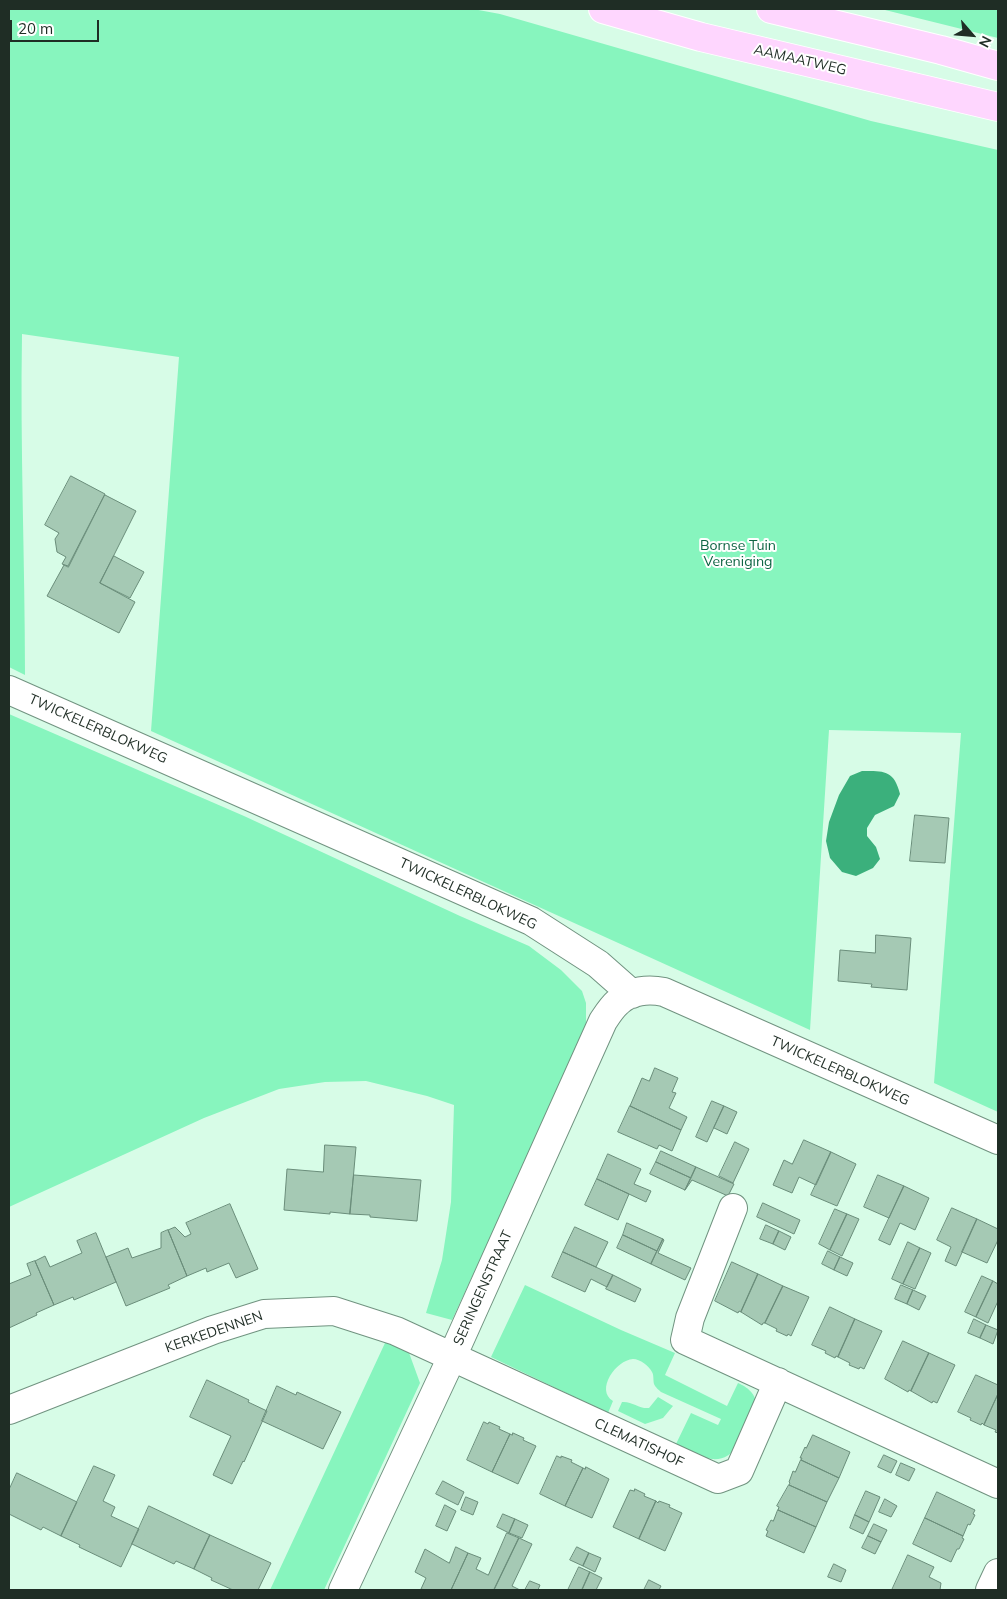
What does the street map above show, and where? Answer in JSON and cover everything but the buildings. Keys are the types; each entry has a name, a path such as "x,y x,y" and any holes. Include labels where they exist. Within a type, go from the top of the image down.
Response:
{"main road":[{"name":"AAMAATWEG","path":"603,9 701,37 998,107"},
{"path":"771,9 941,50 998,66"}],"street":[{"name":"TWICKELERBLOKWEG","path":"9,690 531,921 598,964 632,994 648,989 664,992 998,1140"},
{"name":"SERINGENSTRAAT","path":"343,1590 452,1357 603,1021 618,1001 632,994"},
{"path":"733,1208 690,1318 685,1340 998,1484"},
{"name":"KERKEDENNEN","path":"9,1410 213,1330 264,1314 334,1311 396,1332 452,1357"},
{"name":"CLEMATISHOF","path":"452,1357 718,1479 739,1471 778,1382"},
{"path":"990,1590 998,1574"}],"green space":[{"name":"Bornse Tuin Vereniging","path":"9,9 473,9 500,14 871,121 998,150 998,1112 934,1083 961,733 829,730 810,1030 151,731 179,357 22,334 25,675 9,667"},
{"path":"881,9 998,9 998,38"},
{"path":"9,714 244,816 529,946 561,970 582,991 586,1003 586,1031 452,1320 426,1313 442,1260 451,1202 454,1105 427,1096 366,1081 325,1082 279,1089 204,1118 9,1207"},
{"path":"525,1285 675,1353 665,1375 727,1406 738,1383 748,1389 755,1398 756,1406 736,1448 726,1457 712,1459 698,1455 676,1444 691,1413 718,1425 721,1419 661,1392 655,1385 651,1370 638,1360 633,1359 620,1364 610,1376 606,1390 608,1396 613,1401 608,1413 491,1357"},
{"path":"390,1341 408,1350 420,1383 324,1590 270,1590 385,1343"},
{"path":"658,1397 673,1406 663,1418 645,1424 618,1411 622,1402 649,1408"}],"shaded area":[{"path":"862,771 882,772 891,776 898,786 900,794 894,806 875,815 867,828 867,836 876,847 880,859 873,868 856,876 842,872 830,858 826,841 829,822 839,795 850,776"}]}
